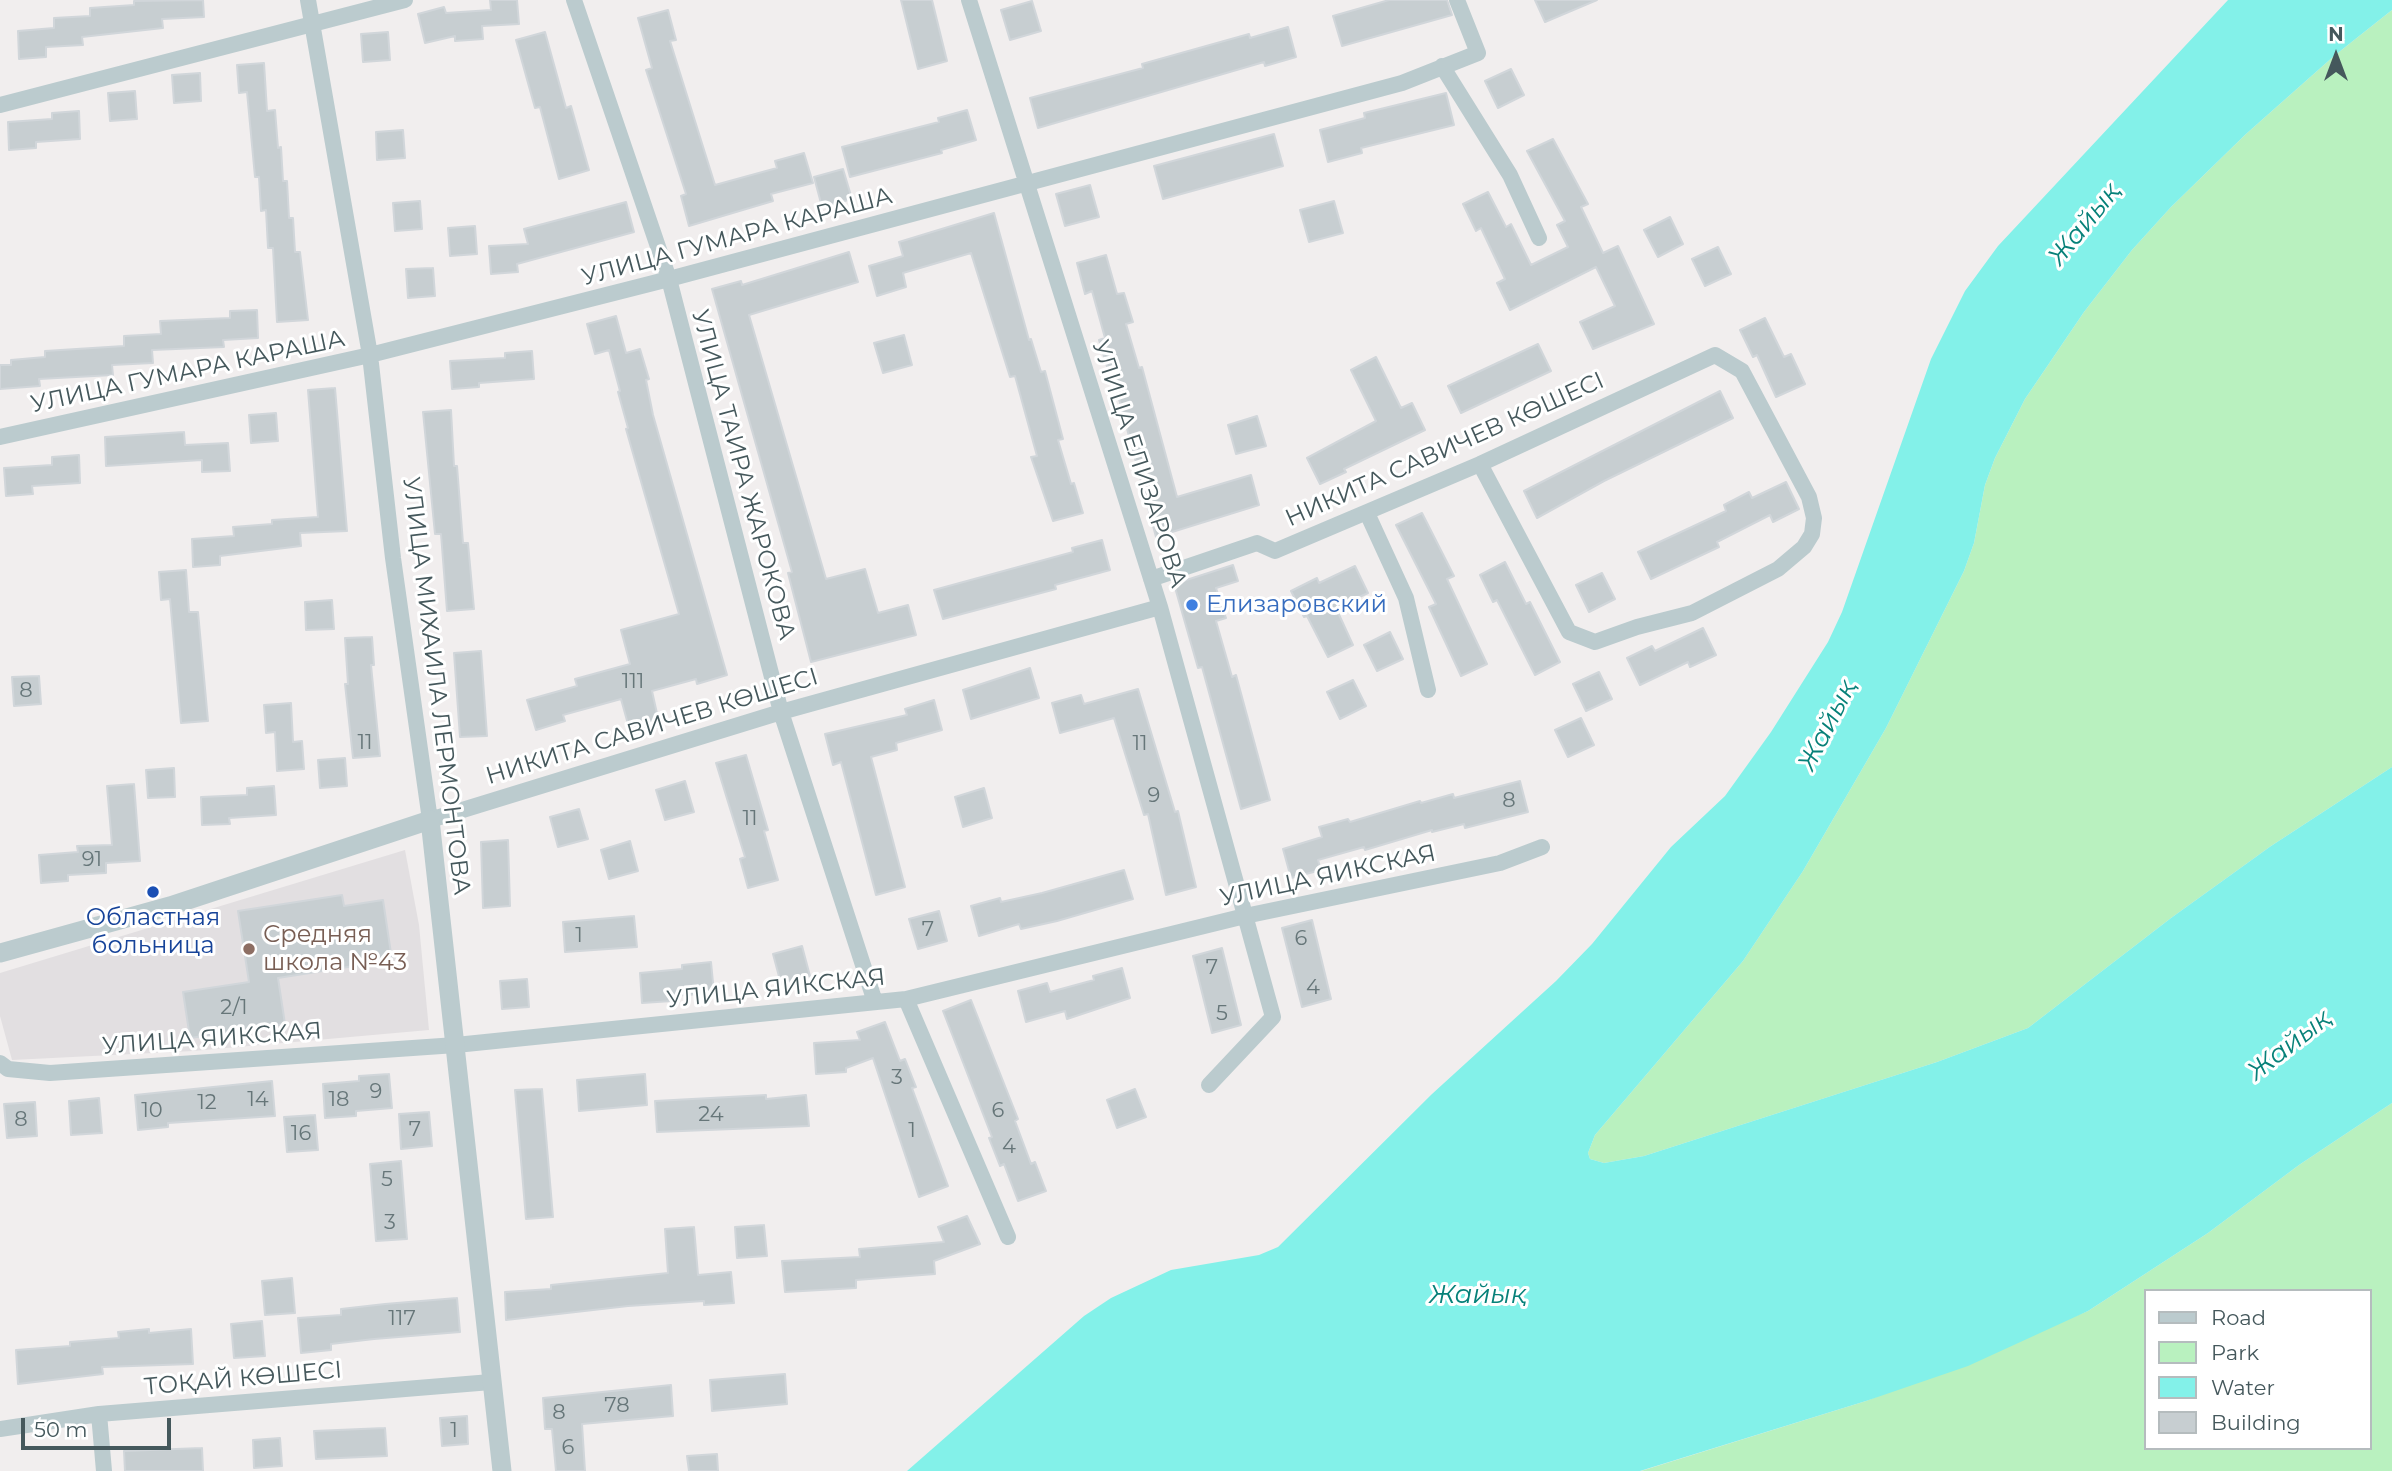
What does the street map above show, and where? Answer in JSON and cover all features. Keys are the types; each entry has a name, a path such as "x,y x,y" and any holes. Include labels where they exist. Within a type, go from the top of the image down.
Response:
{"street":[{"name":"УЛИЦА МИХАИЛА ЛЕРМОНТОВА","path":"308,0 370,355 393,558 430,820 502,1471"},
{"path":"0,104 313,26 405,0"},
{"name":"УЛИЦА ТАИРА ЖАРОКОВА","path":"574,0 669,279 781,712 875,1002"},
{"name":"УЛИЦА ЕЛИЗАРОВА","path":"970,0 1152,579 1273,1017 1209,1085"},
{"name":"УЛИЦА ГУМАРА КАРАША","path":"0,437 370,355 669,279 1402,83 1478,53 1457,0"},
{"path":"1443,65 1510,175 1539,238"},
{"name":"НИКИТА САВИЧЕВ КӨШЕСІ","path":"1152,579 1257,543 1275,551 1480,464 1715,355 1742,371 1809,497 1814,518 1812,534 1804,547 1778,569 1692,613 1637,626 1595,642 1569,632 1480,464"},
{"path":"1367,513 1406,598 1428,690"},
{"name":"НИКИТА САВИЧЕВ КӨШЕСІ","path":"0,953 170,906 430,820 781,712 1160,607"},
{"name":"УЛИЦА ЯИКСКАЯ","path":"0,1063 8,1069 50,1073 456,1045 906,999 1245,916 1500,863 1542,847"},
{"path":"906,999 1009,1237"},
{"name":"ТОҚАЙ КӨШЕСІ","path":"0,1429 99,1414 491,1382"},
{"path":"99,1414 104,1471"}],"shaded area":[{"name":"Средняя школа №43","path":"405,850 419,925 429,1030 193,1051 12,1060 0,1016 0,973"}],"green space":[{"path":"2392,10 2392,767 2271,846 2171,918 2028,1028 1937,1062 1644,1156 1604,1163 1590,1159 1588,1153 1595,1135 1743,961 1803,871 1886,728 1964,571 1974,543 1985,485 1995,458 2025,399 2084,312 2132,250 2171,207 2246,134 2334,56"},
{"path":"2392,1103 2392,1471 1641,1471 1866,1401 2088,1311 2208,1233 2299,1165"}],"water":[{"name":"Жайық","path":"2228,0 2392,0 2392,10 2334,56 2246,134 2171,207 2132,250 2084,312 2025,399 1995,458 1985,485 1974,543 1964,571 1886,728 1803,871 1743,961 1595,1135 1588,1153 1590,1159 1604,1163 1644,1156 1937,1062 2028,1028 2171,918 2271,846 2392,767 2392,1103 2299,1165 2208,1233 2088,1311 1968,1366 1866,1401 1640,1471 907,1471 1084,1316 1111,1298 1171,1270 1259,1255 1278,1247 1432,1094 1556,981 1592,944 1671,847 1725,796 1771,732 1828,642 1842,612 1931,359 1965,291 1998,246"}],"building":[{"path":"203,0 204,17 162,19 163,28 82,37 83,45 46,47 46,57 19,59 18,31 54,28 54,18 90,16 90,8 134,5 134,1"},
{"path":"490,0 517,0 519,24 482,26 483,39 455,41 455,36 425,43 418,14 444,7 446,13 491,10"},
{"path":"901,0 932,0 947,61 918,69"},
{"path":"1389,0 1447,0 1452,15 1342,46 1333,16"},
{"path":"1535,0 1597,0 1545,22"},
{"path":"1032,1 1041,31 1010,40 1001,10"},
{"path":"668,10 676,40 670,41 715,185 777,168 775,161 804,153 813,183 771,194 773,201 689,226 681,196 686,194 646,70 652,68 638,18"},
{"path":"1288,27 1296,57 1265,66 1264,62 1038,128 1030,98 1143,68 1142,64 1249,34 1250,38"},
{"path":"388,32 390,60 363,62 361,34"},
{"path":"545,32 566,108 571,106 589,170 559,179 540,107 535,108 516,40"},
{"path":"264,63 267,111 275,110 283,181 287,181 289,218 293,218 295,252 300,252 308,320 277,322 273,248 268,248 266,210 261,211 259,177 255,177 247,92 239,93 237,65"},
{"path":"1511,69 1524,95 1498,108 1485,81"},
{"path":"200,73 201,101 174,103 172,75"},
{"path":"135,91 137,119 110,121 108,93"},
{"path":"1446,93 1454,125 1361,148 1362,153 1328,162 1320,130 1365,118 1364,113"},
{"path":"967,110 976,140 941,150 942,153 850,177 842,147 939,122 938,118"},
{"path":"79,111 80,139 36,142 36,148 9,150 8,122 52,119 52,113"},
{"path":"403,130 405,158 377,160 376,132"},
{"path":"1274,134 1283,166 1163,199 1154,166"},
{"path":"1553,139 1588,204 1581,207 1603,253 1618,246 1654,324 1593,349 1580,322 1615,306 1596,267 1510,310 1497,283 1505,279 1481,228 1476,231 1463,204 1488,192 1506,227 1511,224 1531,265 1568,247 1557,225 1565,221 1527,151"},
{"path":"843,169 852,199 822,207 814,177"},
{"path":"1090,185 1099,217 1065,226 1056,194"},
{"path":"420,201 422,229 395,231 393,203"},
{"path":"1334,201 1343,233 1309,242 1300,210"},
{"path":"626,202 634,232 517,264 518,272 491,274 489,246 528,244 524,229"},
{"path":"994,213 1029,340 1031,339 1041,372 1045,371 1063,439 1058,440 1083,513 1053,521 1031,457 1037,456 1015,376 1010,377 971,253 903,273 906,287 877,296 869,266 903,256 899,242"},
{"path":"1670,217 1683,244 1658,257 1644,230"},
{"path":"475,226 477,254 450,256 448,228"},
{"path":"1718,247 1731,274 1705,286 1692,259"},
{"path":"849,252 858,282 749,315 826,579 865,569 878,613 908,605 916,635 811,662 788,573 792,572 712,289 741,281 742,285"},
{"path":"1106,255 1117,294 1124,293 1133,322 1126,324 1139,368 1142,367 1177,497 1251,475 1259,505 1156,537 1111,369 1108,370 1099,340 1105,338 1092,291 1085,294 1077,263"},
{"path":"433,268 435,296 408,298 406,269"},
{"path":"257,310 258,338 223,340 224,347 152,350 153,363 112,365 113,375 39,379 40,386 0,389 0,365 11,365 11,360 45,357 45,351 124,346 124,336 161,334 160,321 230,318 230,311"},
{"path":"616,316 626,353 640,349 649,379 646,380 653,415 727,675 697,684 696,679 652,691 660,727 631,735 621,699 563,715 565,721 536,730 527,700 577,686 575,679 630,664 621,630 679,614 626,429 628,428 609,350 595,354 587,324"},
{"path":"1765,318 1784,357 1791,354 1805,384 1776,397 1757,355 1753,357 1740,330"},
{"path":"904,335 912,365 883,373 874,343"},
{"path":"1538,344 1551,371 1461,413 1448,386"},
{"path":"532,351 534,379 479,383 479,387 452,389 450,361 505,358 505,353"},
{"path":"1376,357 1401,408 1412,403 1425,430 1344,469 1346,472 1320,484 1307,458 1376,421 1351,370"},
{"path":"335,388 347,531 300,533 301,546 220,556 220,565 193,567 192,539 234,536 233,527 272,524 272,520 318,517 308,390"},
{"path":"1720,391 1733,418 1604,481 1537,518 1524,491"},
{"path":"451,410 454,466 457,466 463,543 468,543 474,609 447,611 441,534 435,534 423,412"},
{"path":"276,413 278,441 251,443 249,415"},
{"path":"1257,416 1266,446 1236,454 1228,425"},
{"path":"184,432 185,445 228,443 230,471 202,472 202,460 106,466 105,437"},
{"path":"79,455 80,483 32,486 33,494 6,496 4,468 52,465 52,457"},
{"path":"1786,482 1799,509 1773,522 1770,515 1717,542 1719,547 1651,579 1638,552 1726,511 1724,505 1749,492 1752,498"},
{"path":"1422,513 1454,576 1447,579 1487,664 1461,676 1429,607 1436,604 1396,525"},
{"path":"1102,540 1110,570 1055,585 1056,589 943,619 934,590 1073,552 1072,548"},
{"path":"1505,562 1526,604 1530,602 1560,662 1535,675 1497,600 1493,602 1480,575"},
{"path":"1233,565 1238,581 1216,588 1226,618 1216,621 1232,677 1236,675 1270,800 1241,809 1202,667 1198,668 1174,584"},
{"path":"1355,566 1368,593 1336,608 1353,645 1328,657 1291,591 1317,578 1319,583"},
{"path":"186,570 189,612 198,612 208,721 181,723 170,599 161,600 159,572"},
{"path":"1602,573 1615,599 1589,612 1576,585"},
{"path":"332,600 334,629 306,630 305,602"},
{"path":"1703,628 1716,655 1690,667 1688,662 1640,685 1627,658 1652,646 1655,651"},
{"path":"1390,632 1403,659 1377,671 1364,645"},
{"path":"372,637 374,665 371,665 380,756 353,758 345,684 348,684 345,638"},
{"path":"481,651 487,736 460,737 454,653"},
{"path":"1030,668 1039,698 971,719 963,690"},
{"path":"1599,672 1612,699 1586,711 1573,684"},
{"path":"39,676 41,704 14,706 12,677"},
{"path":"1353,680 1366,706 1340,719 1327,692"},
{"path":"1138,689 1175,812 1178,811 1196,887 1166,895 1148,814 1144,815 1114,718 1060,733 1052,703 1081,695 1084,704"},
{"path":"934,700 942,730 896,743 897,750 871,757 905,887 876,895 841,762 833,765 825,734 907,715 905,709"},
{"path":"291,703 293,742 302,741 304,769 277,771 275,732 266,733 264,705"},
{"path":"1581,718 1594,745 1568,757 1555,730"},
{"path":"746,755 768,830 764,831 778,880 748,888 740,859 745,857 716,763"},
{"path":"345,758 347,786 320,788 318,760"},
{"path":"174,768 175,797 148,798 146,770"},
{"path":"685,781 694,812 665,820 656,790"},
{"path":"1520,781 1528,812 1465,828 1464,824 1432,830 1365,850 1364,847 1318,860 1321,870 1291,878 1283,849 1322,837 1319,827 1348,819 1350,822 1420,801 1421,803 1453,794 1454,798"},
{"path":"134,784 140,861 106,863 106,873 68,875 68,881 41,883 39,855 78,852 77,846 112,845 107,786"},
{"path":"274,786 276,815 229,818 230,824 202,825 201,797 247,795 247,788"},
{"path":"984,788 992,818 963,827 955,797"},
{"path":"579,809 588,839 558,847 550,817"},
{"path":"508,840 510,906 483,908 481,842"},
{"path":"630,841 638,871 609,879 601,850"},
{"path":"1124,870 1133,899 1057,921 1021,929 1019,924 979,936 971,906 1000,898 1001,902 1042,893"},
{"path":"342,895 344,906 383,900 392,960 278,978 285,1024 190,1038 183,992 249,982 238,911"},
{"path":"939,911 947,941 918,949 909,919"},
{"path":"634,916 637,947 565,952 563,922"},
{"path":"1312,920 1331,999 1302,1007 1282,928"},
{"path":"802,946 810,976 781,984 773,954"},
{"path":"1222,948 1241,1025 1212,1033 1193,956"},
{"path":"711,962 714,993 671,996 672,1001 642,1003 640,973 682,969 682,965"},
{"path":"1122,968 1130,998 1067,1019 1065,1011 1026,1022 1018,991 1047,983 1050,992 1094,980 1093,976"},
{"path":"527,979 529,1007 502,1009 500,981"},
{"path":"971,1000 1018,1119 1015,1121 1031,1164 1035,1162 1046,1191 1018,1201 1004,1164 1000,1166 989,1138 992,1137 943,1011"},
{"path":"885,1022 900,1061 905,1059 916,1087 912,1088 948,1186 919,1197 873,1058 846,1068 846,1072 816,1074 814,1043 860,1040 857,1032"},
{"path":"389,1074 392,1108 356,1111 356,1116 325,1118 323,1084 359,1081 359,1076"},
{"path":"645,1074 647,1105 579,1111 577,1080"},
{"path":"272,1081 275,1116 168,1123 168,1127 138,1130 135,1095"},
{"path":"542,1089 553,1217 526,1219 515,1090"},
{"path":"1135,1089 1146,1117 1117,1128 1107,1100"},
{"path":"766,1095 766,1099 806,1095 809,1126 657,1132 655,1101"},
{"path":"99,1098 102,1133 71,1135 69,1101"},
{"path":"35,1102 37,1136 7,1138 4,1104"},
{"path":"429,1112 432,1146 401,1149 399,1114"},
{"path":"315,1115 318,1150 287,1152 284,1117"},
{"path":"401,1161 407,1239 376,1241 370,1164"},
{"path":"967,1216 980,1244 934,1261 935,1274 856,1280 856,1288 785,1292 782,1261 860,1257 859,1249 944,1242 938,1227"},
{"path":"764,1225 767,1256 737,1258 735,1227"},
{"path":"694,1227 698,1275 731,1272 734,1303 704,1305 704,1301 628,1306 506,1320 505,1292 551,1289 551,1285 668,1273 665,1229"},
{"path":"292,1278 295,1313 265,1315 262,1281"},
{"path":"457,1298 460,1332 331,1344 331,1350 301,1353 298,1318 341,1315 341,1309"},
{"path":"262,1321 265,1356 234,1358 231,1324"},
{"path":"149,1329 149,1333 191,1329 193,1364 102,1367 103,1374 18,1384 16,1350 70,1346 70,1342 119,1338 118,1332"},
{"path":"785,1374 787,1404 712,1411 710,1380"},
{"path":"671,1385 673,1416 582,1424 585,1471 556,1471 552,1429 545,1429 543,1398"},
{"path":"467,1416 468,1444 442,1446 440,1418"},
{"path":"385,1428 387,1456 316,1459 314,1431"},
{"path":"280,1438 282,1466 254,1468 253,1440"},
{"path":"202,1448 203,1471 125,1471 124,1451"},
{"path":"717,1454 718,1471 689,1471 687,1456"}],"place":[{"name":"Елизаровский","path":"1192,605"},
{"name":"Областная больница","path":"153,892"},
{"name":"Средняя школа №43","path":"249,949"}]}
